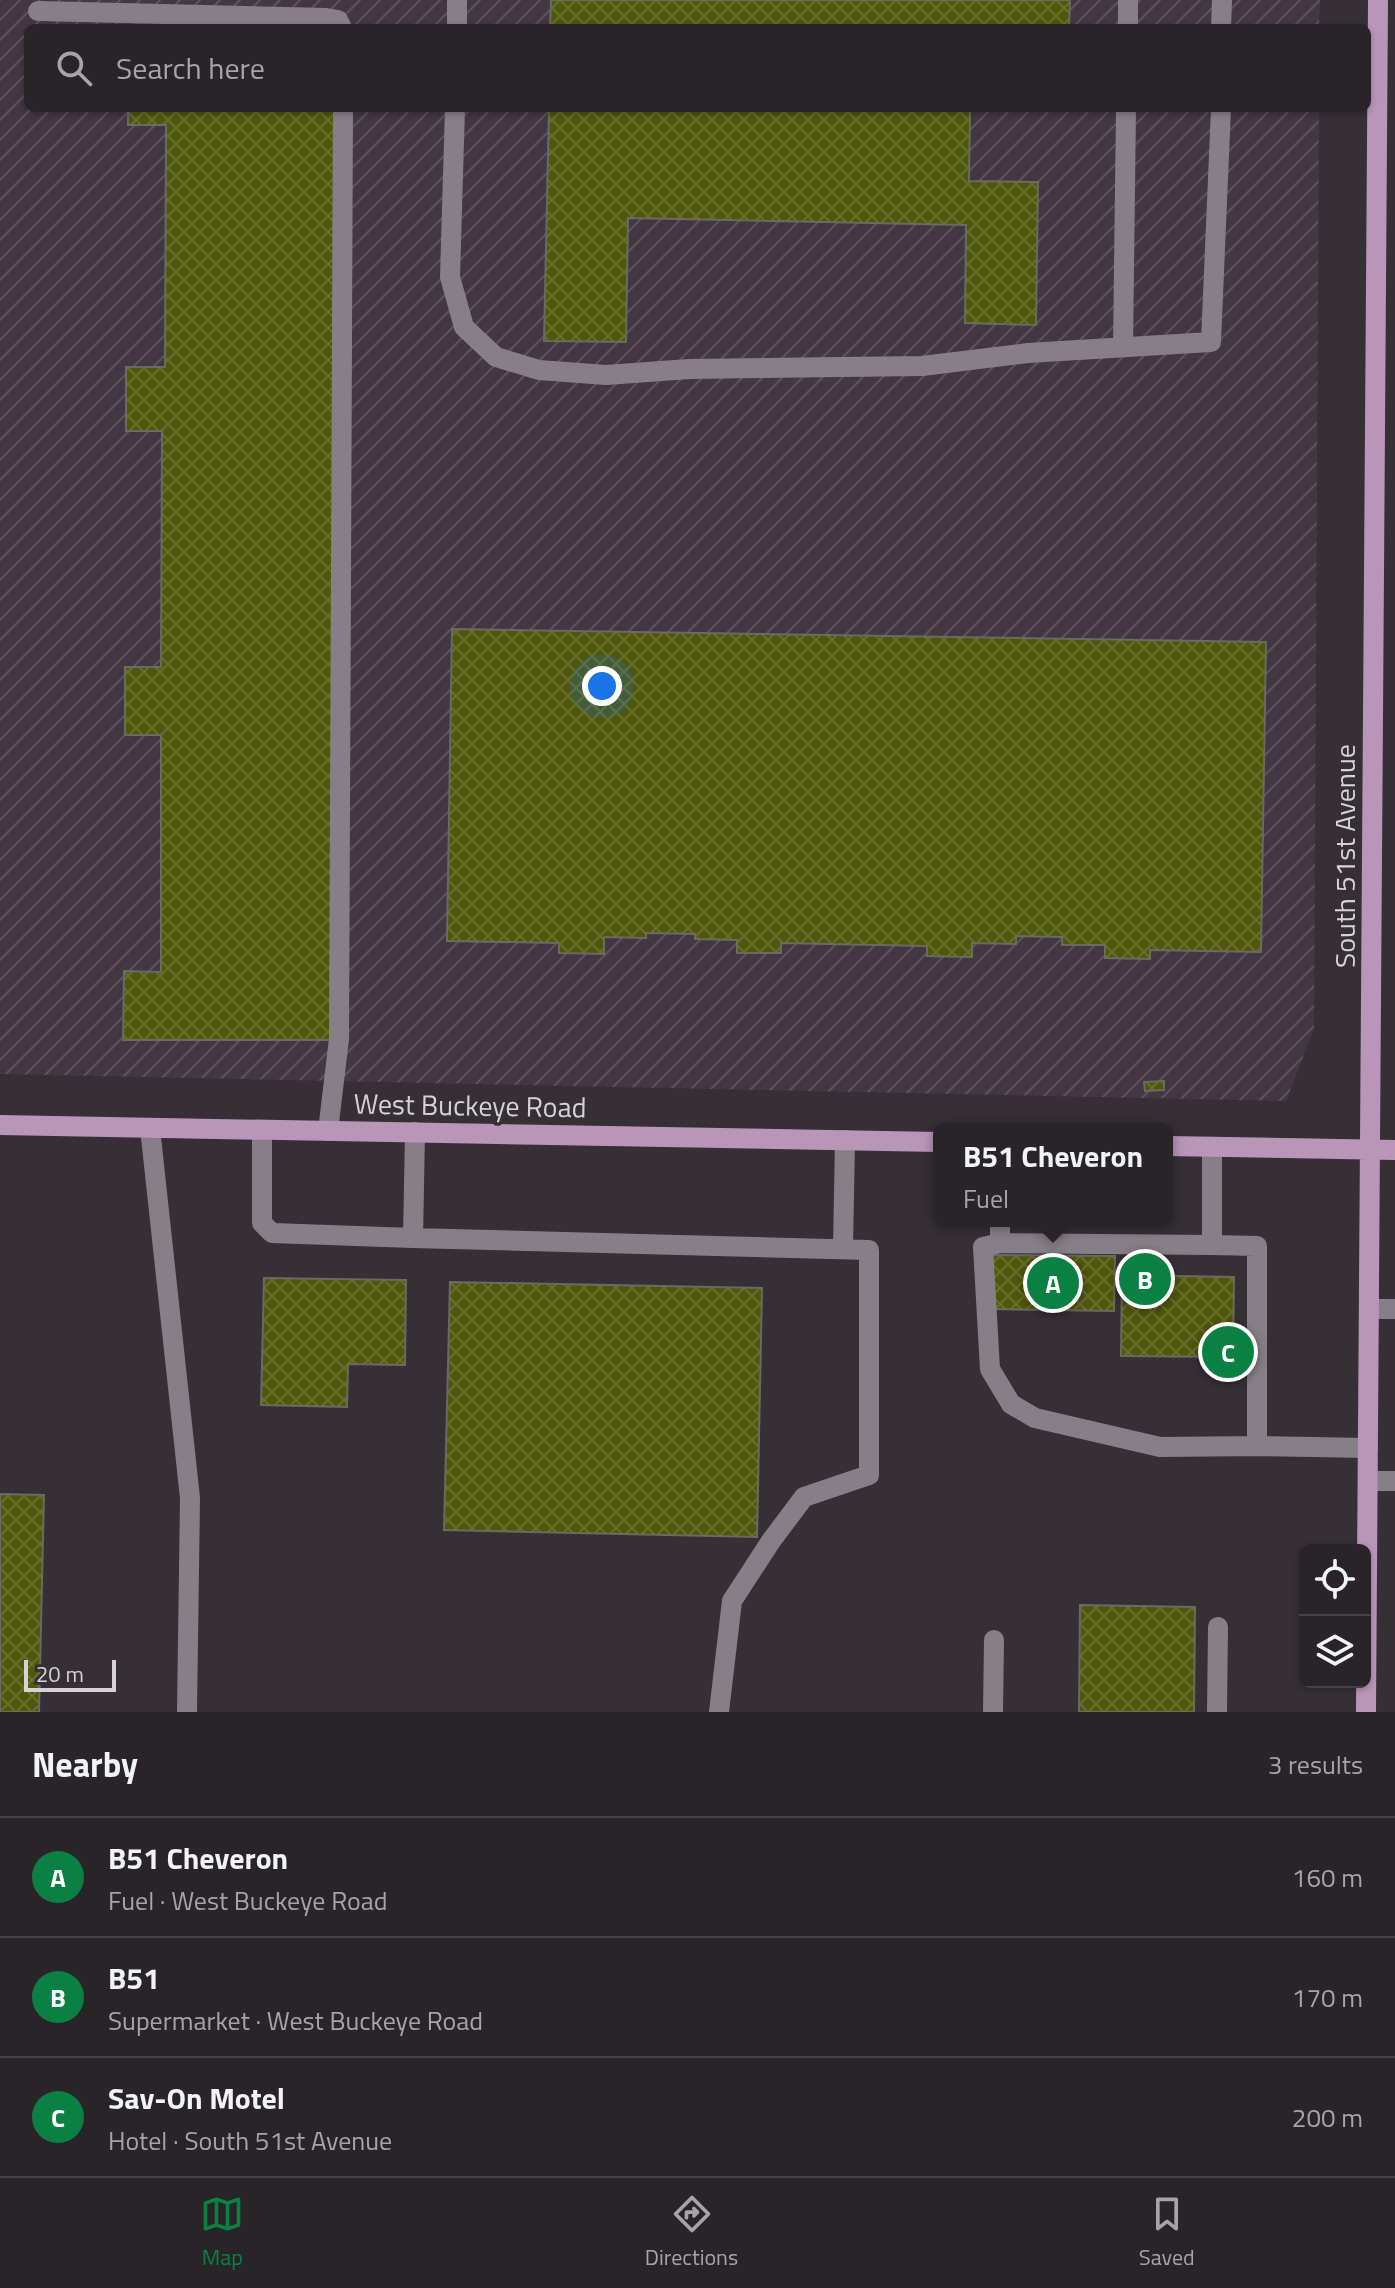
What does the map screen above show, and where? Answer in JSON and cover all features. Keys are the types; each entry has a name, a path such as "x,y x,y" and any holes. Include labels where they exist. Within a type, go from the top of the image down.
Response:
{"main road":[{"name":"South 51st Avenue","path":"1366,1712 1378,0"},
{"name":"West Buckeye Road","path":"0,1125 933,1142"},
{"path":"1173,1146 1395,1150"}],"lane":[{"path":"457,0 457,24"},
{"path":"1128,0 1128,24"},
{"path":"1221,24 1222,0"},
{"path":"38,11 326,18 338,20 340,24"},
{"path":"328,1131 339,1039 343,112"},
{"path":"455,112 450,277 464,327 496,357 539,370 606,375 689,369 922,366 1028,353 1211,342 1221,112"},
{"path":"1123,347 1126,112"},
{"path":"150,1128 190,1498 187,1712"},
{"path":"262,1130 262,1223 272,1233 869,1250 869,1475 804,1497 732,1601 719,1712"},
{"path":"413,1238 415,1132"},
{"path":"843,1249 845,1140"},
{"path":"1212,1147 1212,1245"},
{"path":"1000,1227 1000,1243"},
{"path":"1257,1446 1257,1246 1000,1243 983,1247 990,1369 1011,1404 1035,1418 1160,1447 1368,1448"},
{"path":"1369,1309 1395,1309"},
{"path":"1368,1481 1395,1481"},
{"path":"1217,1712 1218,1627"},
{"path":"993,1712 994,1640"}],"shaded area":[{"path":"0,0 1320,0 1319,24 24,24 24,112 1319,112 1314,1029 1286,1101 0,1074"}],"building":[{"path":"551,0 1070,0 1069,24 550,24"},
{"path":"128,112 334,112 331,1040 123,1040 124,971 161,972 161,735 125,735 125,667 161,667 162,431 126,431 126,367 165,367 166,125 128,125"},
{"path":"549,112 970,112 969,181 1038,182 1036,325 965,323 966,225 628,218 626,342 544,341"},
{"path":"452,629 1266,642 1261,952 1150,950 1150,959 1105,958 1105,945 1062,945 1062,937 1016,936 1016,944 972,943 972,957 927,956 927,946 781,943 781,953 737,953 737,940 695,939 695,934 646,933 646,938 604,937 604,954 559,953 559,943 447,941"},
{"path":"1164,1081 1164,1090 1145,1091 1144,1082"},
{"path":"992,1255 1115,1256 1114,1311 992,1309"},
{"path":"1122,1276 1234,1277 1233,1357 1121,1356"},
{"path":"264,1278 406,1280 405,1365 348,1364 347,1407 261,1405"},
{"path":"450,1282 762,1288 757,1537 444,1530"},
{"path":"0,1494 44,1495 39,1712 0,1712"},
{"path":"1080,1605 1195,1607 1194,1712 1079,1712"}],"place":[{"name":"B51","path":"1145,1279"},
{"name":"B51 Cheveron","path":"1053,1283"},
{"name":"Sav-On Motel","path":"1228,1352"}]}
